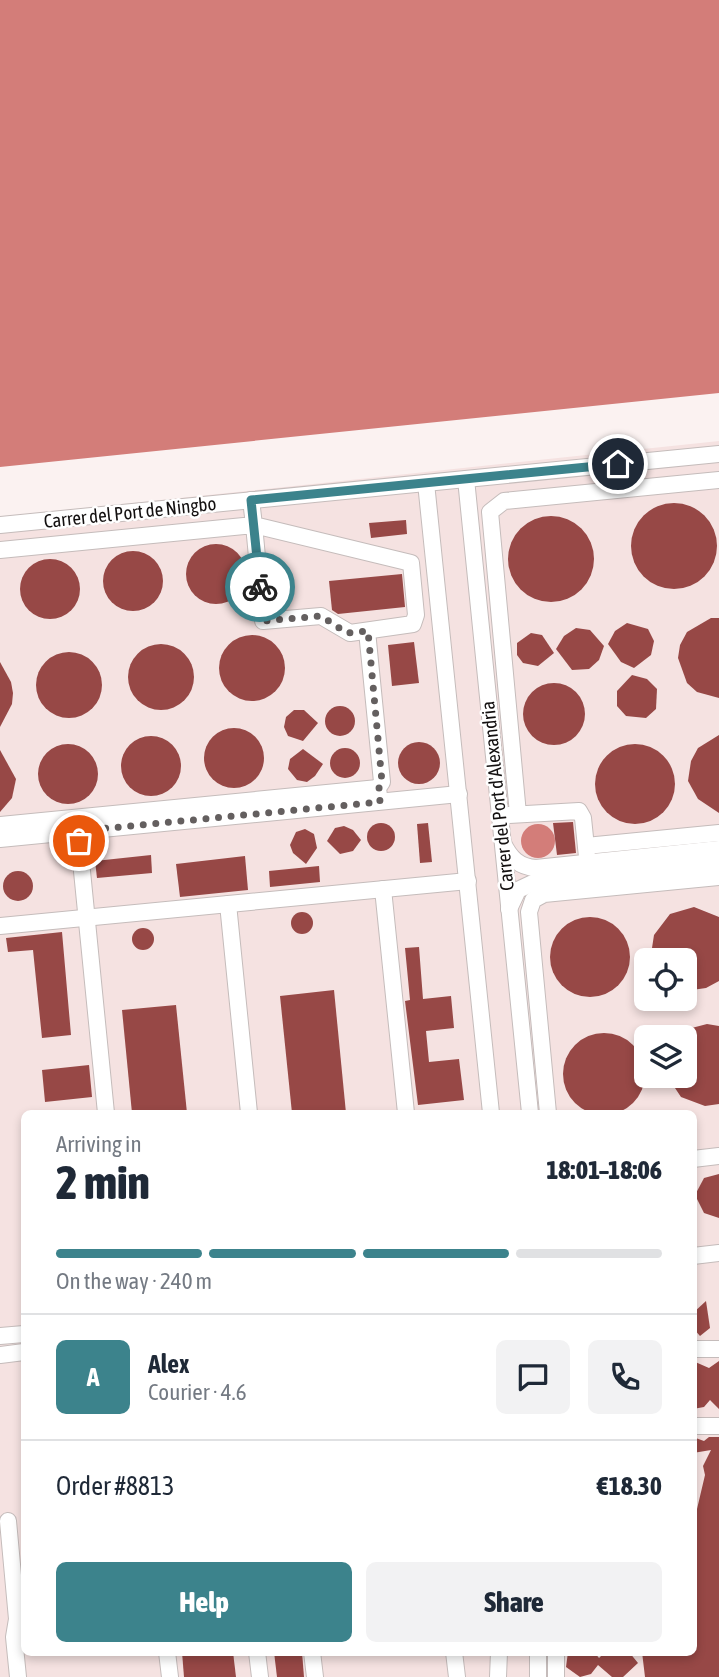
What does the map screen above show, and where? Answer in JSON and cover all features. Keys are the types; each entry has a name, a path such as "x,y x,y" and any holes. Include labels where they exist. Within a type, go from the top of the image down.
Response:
{"street":[{"name":"Carrer del Port de Ningbo","path":"0,525 719,454"},
{"name":"Carrer del Port d'Alexandria","path":"466,479 530,1110"},
{"path":"518,814 489,519 493,507 505,501 719,480"},
{"name":"Carrer del Port d'Alexandria","path":"426,483 491,1110"},
{"path":"251,500 263,621 321,616 347,633 413,624 416,615 411,563"},
{"path":"0,550 254,525 411,563 435,561"},
{"path":"368,631 382,782 379,795"},
{"path":"0,825 379,795 459,794"},
{"path":"0,839 379,795"},
{"path":"500,816 579,811 583,818 587,854"},
{"path":"78,831 106,1110"},
{"path":"502,842 512,859 527,867 587,854 719,833"},
{"path":"587,854 719,849"},
{"path":"509,912 517,890 537,881 719,863"},
{"path":"548,1110 528,912 533,900 544,894 719,877"},
{"path":"0,926 468,881"},
{"path":"383,889 406,1110"},
{"path":"228,904 249,1110"},
{"path":"697,1158 719,1156"},
{"path":"697,1256 719,1253"},
{"path":"0,1336 21,1334"},
{"path":"697,1349 719,1349"},
{"path":"0,1354 21,1352"},
{"path":"697,1426 719,1426"},
{"path":"11,1521 8,1627 18,1677"},
{"path":"167,1656 170,1677"},
{"path":"257,1656 260,1677"},
{"path":"312,1656 315,1677"},
{"path":"454,1656 457,1677"},
{"path":"498,1677 499,1656"},
{"path":"538,1656 538,1677"},
{"path":"556,1656 556,1677"}],"shaded area":[{"path":"0,0 719,0 719,393 0,467"},
{"path":"719,441 719,1677 0,1677 0,517"},
{"path":"538,824 550,829 555,841 550,853 538,858 526,853 521,841 526,829"}],"building":[{"path":"674,503 698,510 710,522 717,546 710,570 698,582 674,589 650,582 638,570 631,546 638,522 650,510"},
{"path":"551,516 575,523 587,535 594,559 587,583 575,595 551,602 527,595 515,583 508,559 515,535 527,523"},
{"path":"406,520 407,534 371,538 369,523"},
{"path":"210,544 222,544 241,557 246,574 244,586 233,599 222,604 210,604 191,591 186,580 186,568 199,549"},
{"path":"127,551 139,551 158,564 163,581 161,593 150,606 139,611 127,611 108,598 103,587 103,575 116,556"},
{"path":"44,559 56,559 75,572 80,589 78,601 67,614 56,619 44,619 25,606 20,595 20,583 33,564"},
{"path":"402,574 405,607 338,614 332,610 329,581"},
{"path":"711,618 719,618 719,698 697,692 687,683 678,658 680,645 687,632"},
{"path":"627,623 648,629 654,641 651,655 634,668 621,662 608,644 615,631"},
{"path":"576,628 590,630 604,646 599,660 589,669 572,670 556,649 564,636"},
{"path":"531,633 542,635 554,653 538,666 523,663 517,655 517,643"},
{"path":"245,635 259,635 271,640 280,649 285,668 283,681 276,692 259,701 245,701 233,696 224,687 219,675 219,661 224,649 233,640"},
{"path":"414,642 419,683 392,686 388,645"},
{"path":"154,644 168,644 180,649 189,658 194,677 192,690 185,701 168,710 154,710 142,705 133,696 128,684 128,670 133,658 142,649"},
{"path":"62,652 76,652 88,657 97,666 102,685 100,698 93,709 76,718 62,718 50,713 41,704 36,692 36,678 41,666 50,657"},
{"path":"0,662 11,682 13,693 12,704 0,727"},
{"path":"632,675 647,679 657,689 656,709 646,718 626,716 617,706 617,691"},
{"path":"548,683 560,683 576,692 583,702 583,726 576,736 560,745 548,745 537,740 528,731 523,720 523,708 528,697 537,688"},
{"path":"340,706 351,710 355,721 351,732 340,736 329,732 325,721 329,710"},
{"path":"294,710 304,710 318,723 303,741 288,736 284,727 286,717"},
{"path":"228,728 240,728 259,741 264,758 262,770 251,783 240,788 228,788 209,775 204,764 204,752 217,733"},
{"path":"719,735 719,813 698,799 688,781 691,761 698,748"},
{"path":"145,736 157,736 176,749 181,766 179,778 168,791 157,796 145,796 126,783 121,772 121,760 134,741"},
{"path":"419,742 434,748 440,763 434,778 419,784 404,778 398,763 404,748"},
{"path":"62,744 74,744 93,757 98,774 96,786 85,799 74,804 62,804 43,791 38,780 38,768 51,749"},
{"path":"627,744 643,744 664,755 675,776 675,792 664,813 643,824 627,824 613,818 601,806 595,792 595,776 601,762 613,750"},
{"path":"345,748 356,752 360,763 356,774 345,778 334,774 330,763 334,752"},
{"path":"303,749 323,764 307,782 297,780 288,769 290,759"},
{"path":"0,750 16,779 12,798 0,812"},
{"path":"573,822 576,853 557,855 553,823"},
{"path":"381,823 391,827 395,837 391,847 381,851 371,847 367,837 371,827"},
{"path":"428,823 432,862 420,863 417,824"},
{"path":"344,826 353,830 361,840 353,851 340,854 327,841 335,828"},
{"path":"305,829 314,834 317,848 306,864 293,853 290,845 296,832"},
{"path":"151,855 152,873 97,878 95,861"},
{"path":"245,856 248,890 180,897 176,864"},
{"path":"319,866 320,882 270,887 269,871"},
{"path":"18,871 24,872 32,880 32,892 24,900 18,901 12,900 4,892 3,886 4,880 12,872"},
{"path":"694,907 719,917 719,981 697,989 697,948 652,948 654,935 670,914"},
{"path":"302,912 310,915 313,923 310,931 302,934 294,931 291,923 294,915"},
{"path":"590,917 605,920 618,929 627,942 630,957 627,972 618,985 605,994 590,997 575,994 562,985 553,972 550,957 553,942 562,929 575,920"},
{"path":"143,928 151,931 154,939 151,947 143,950 135,947 132,939 135,931"},
{"path":"62,932 71,1035 42,1038 33,950 8,952 6,938"},
{"path":"419,947 423,999 451,996 454,1028 426,1031 429,1062 459,1059 464,1100 418,1105 405,1001 410,1000 405,948"},
{"path":"334,990 346,1110 292,1110 280,996"},
{"path":"176,1005 187,1110 132,1110 122,1010"},
{"path":"707,1024 719,1026 719,1104 705,1106 681,1097 675,1088 697,1088 697,1027"},
{"path":"604,1033 620,1036 633,1045 634,1088 642,1088 633,1103 624,1110 584,1110 575,1103 566,1090 563,1074 566,1058 575,1045 588,1036"},
{"path":"89,1065 92,1097 45,1102 42,1070"},
{"path":"719,1174 719,1218 704,1213 697,1199 697,1191 704,1178"},
{"path":"706,1301 710,1328 700,1336 697,1333 697,1309"},
{"path":"719,1361 719,1409 710,1400 704,1407 697,1408 697,1363 709,1368"},
{"path":"709,1437 719,1437 719,1677 645,1677 642,1656 697,1656 697,1509 705,1475 703,1466 711,1450 697,1452 697,1438 704,1441"},
{"path":"182,1656 233,1656 236,1677 184,1677"},
{"path":"274,1656 302,1656 304,1677 277,1677"},
{"path":"567,1656 632,1656 638,1663 623,1677 612,1677 598,1665 591,1674 580,1677 566,1667"}],"way so far":[{"path":"79,841 78,831 380,802 379,788 382,782 368,631 347,633 321,616 263,621 260,587"}],"route":[{"path":"260,587 251,500 618,464"}]}
